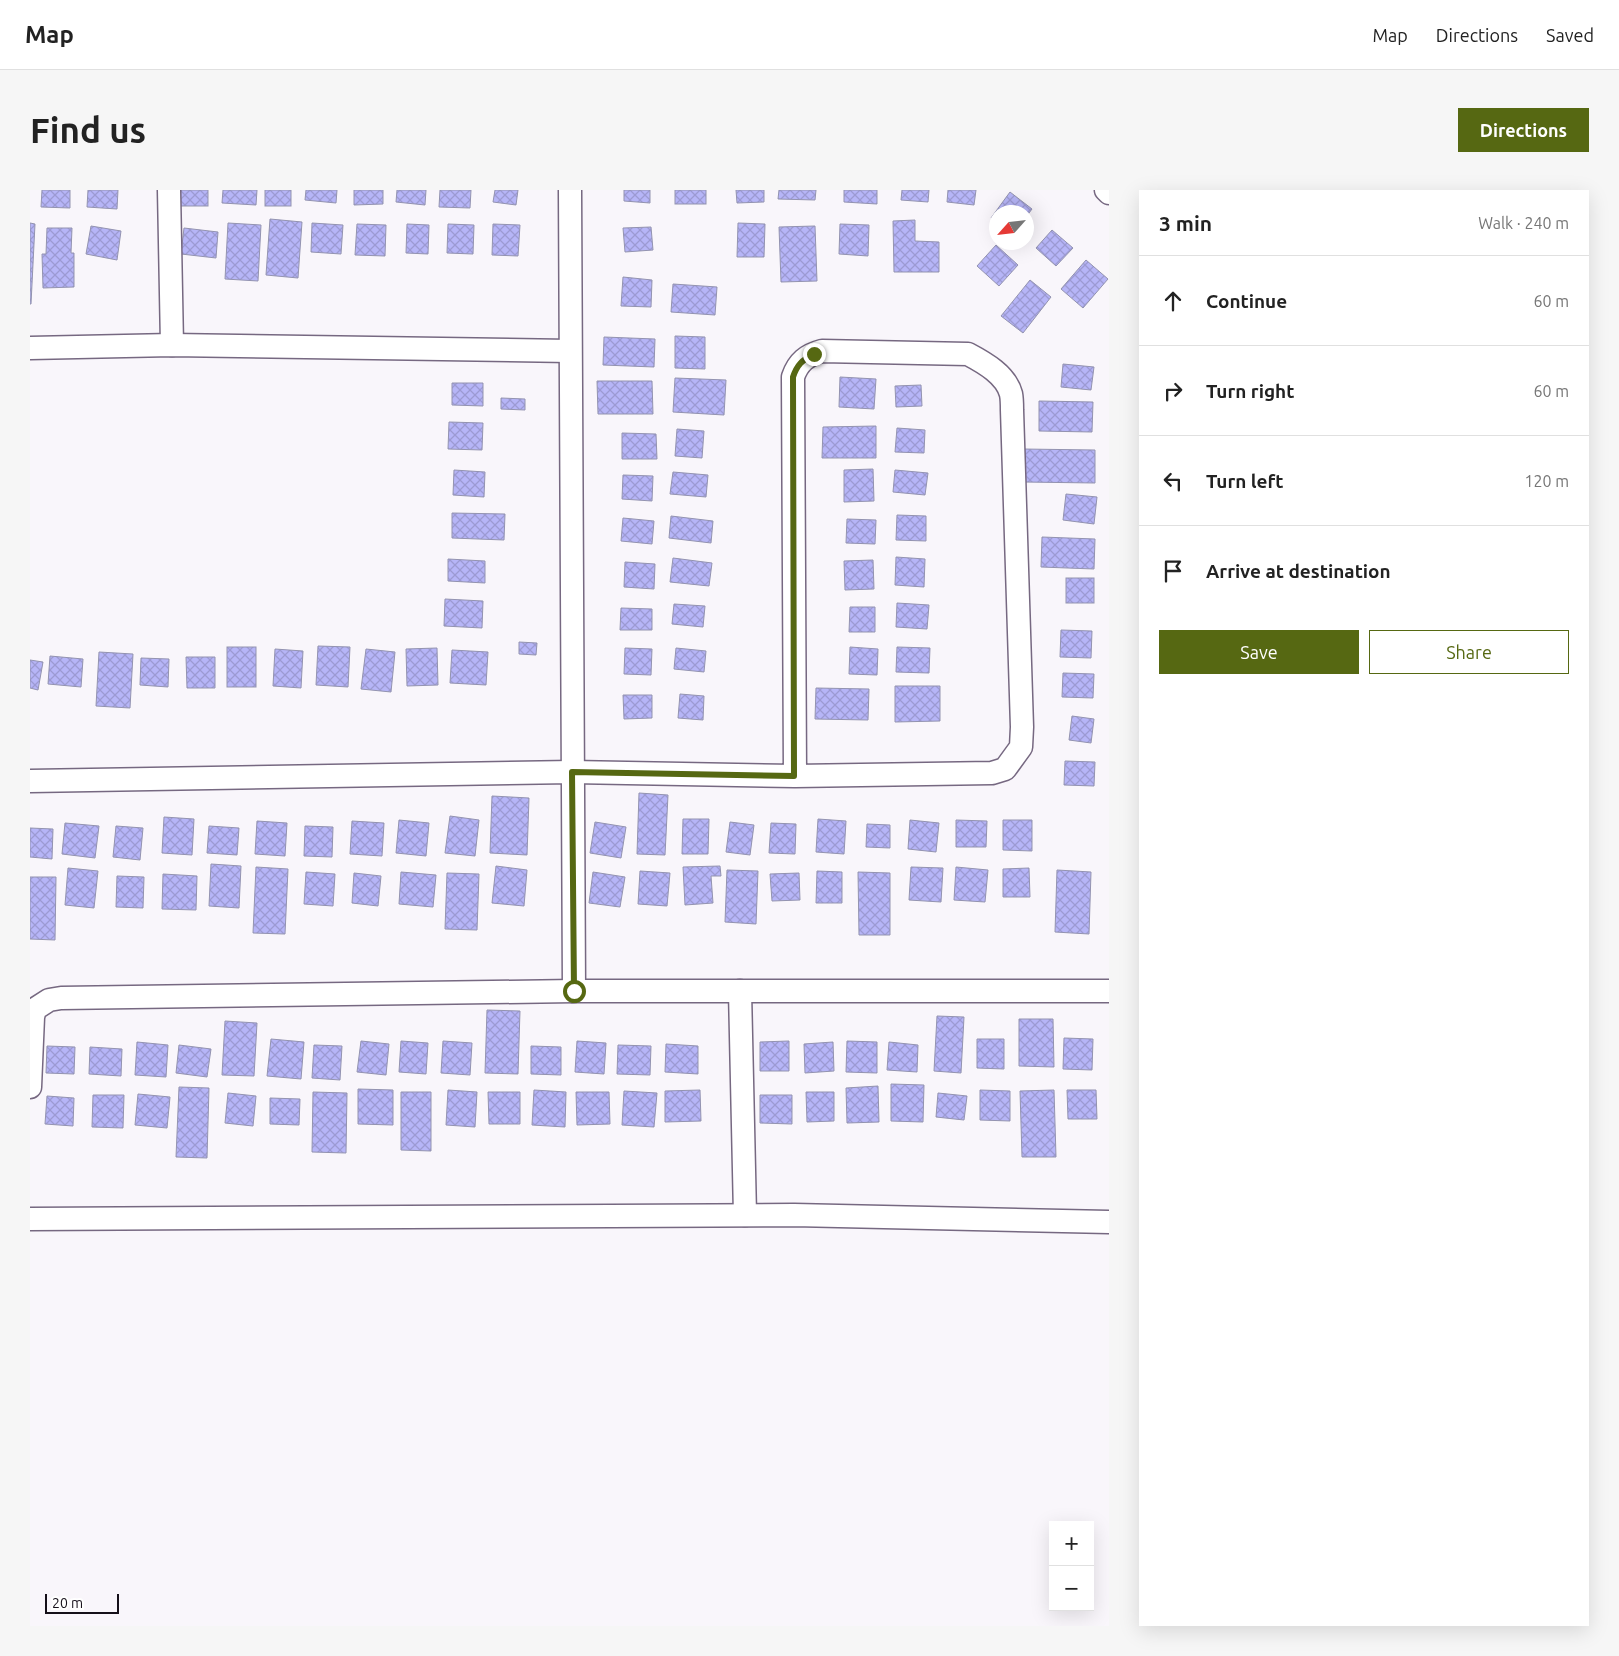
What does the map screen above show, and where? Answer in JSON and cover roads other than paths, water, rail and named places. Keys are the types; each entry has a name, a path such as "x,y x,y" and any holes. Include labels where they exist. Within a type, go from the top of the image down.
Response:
{"street":[{"path":"169,190 172,345"},
{"path":"570,190 574,991"},
{"path":"1106,190 1109,193"},
{"path":"30,348 172,345 570,351"},
{"path":"30,782 572,772 794,776 992,773 1005,768 1020,747 1022,727 1013,420 1010,393 1000,376 983,362 968,354 822,351 803,359 796,367 793,377 794,776"},
{"path":"30,1087 35,1009 49,1000 60,998 574,991 1109,991"},
{"path":"740,992 745,1215"},
{"path":"30,1219 534,1218 745,1215 1109,1222"}]}
